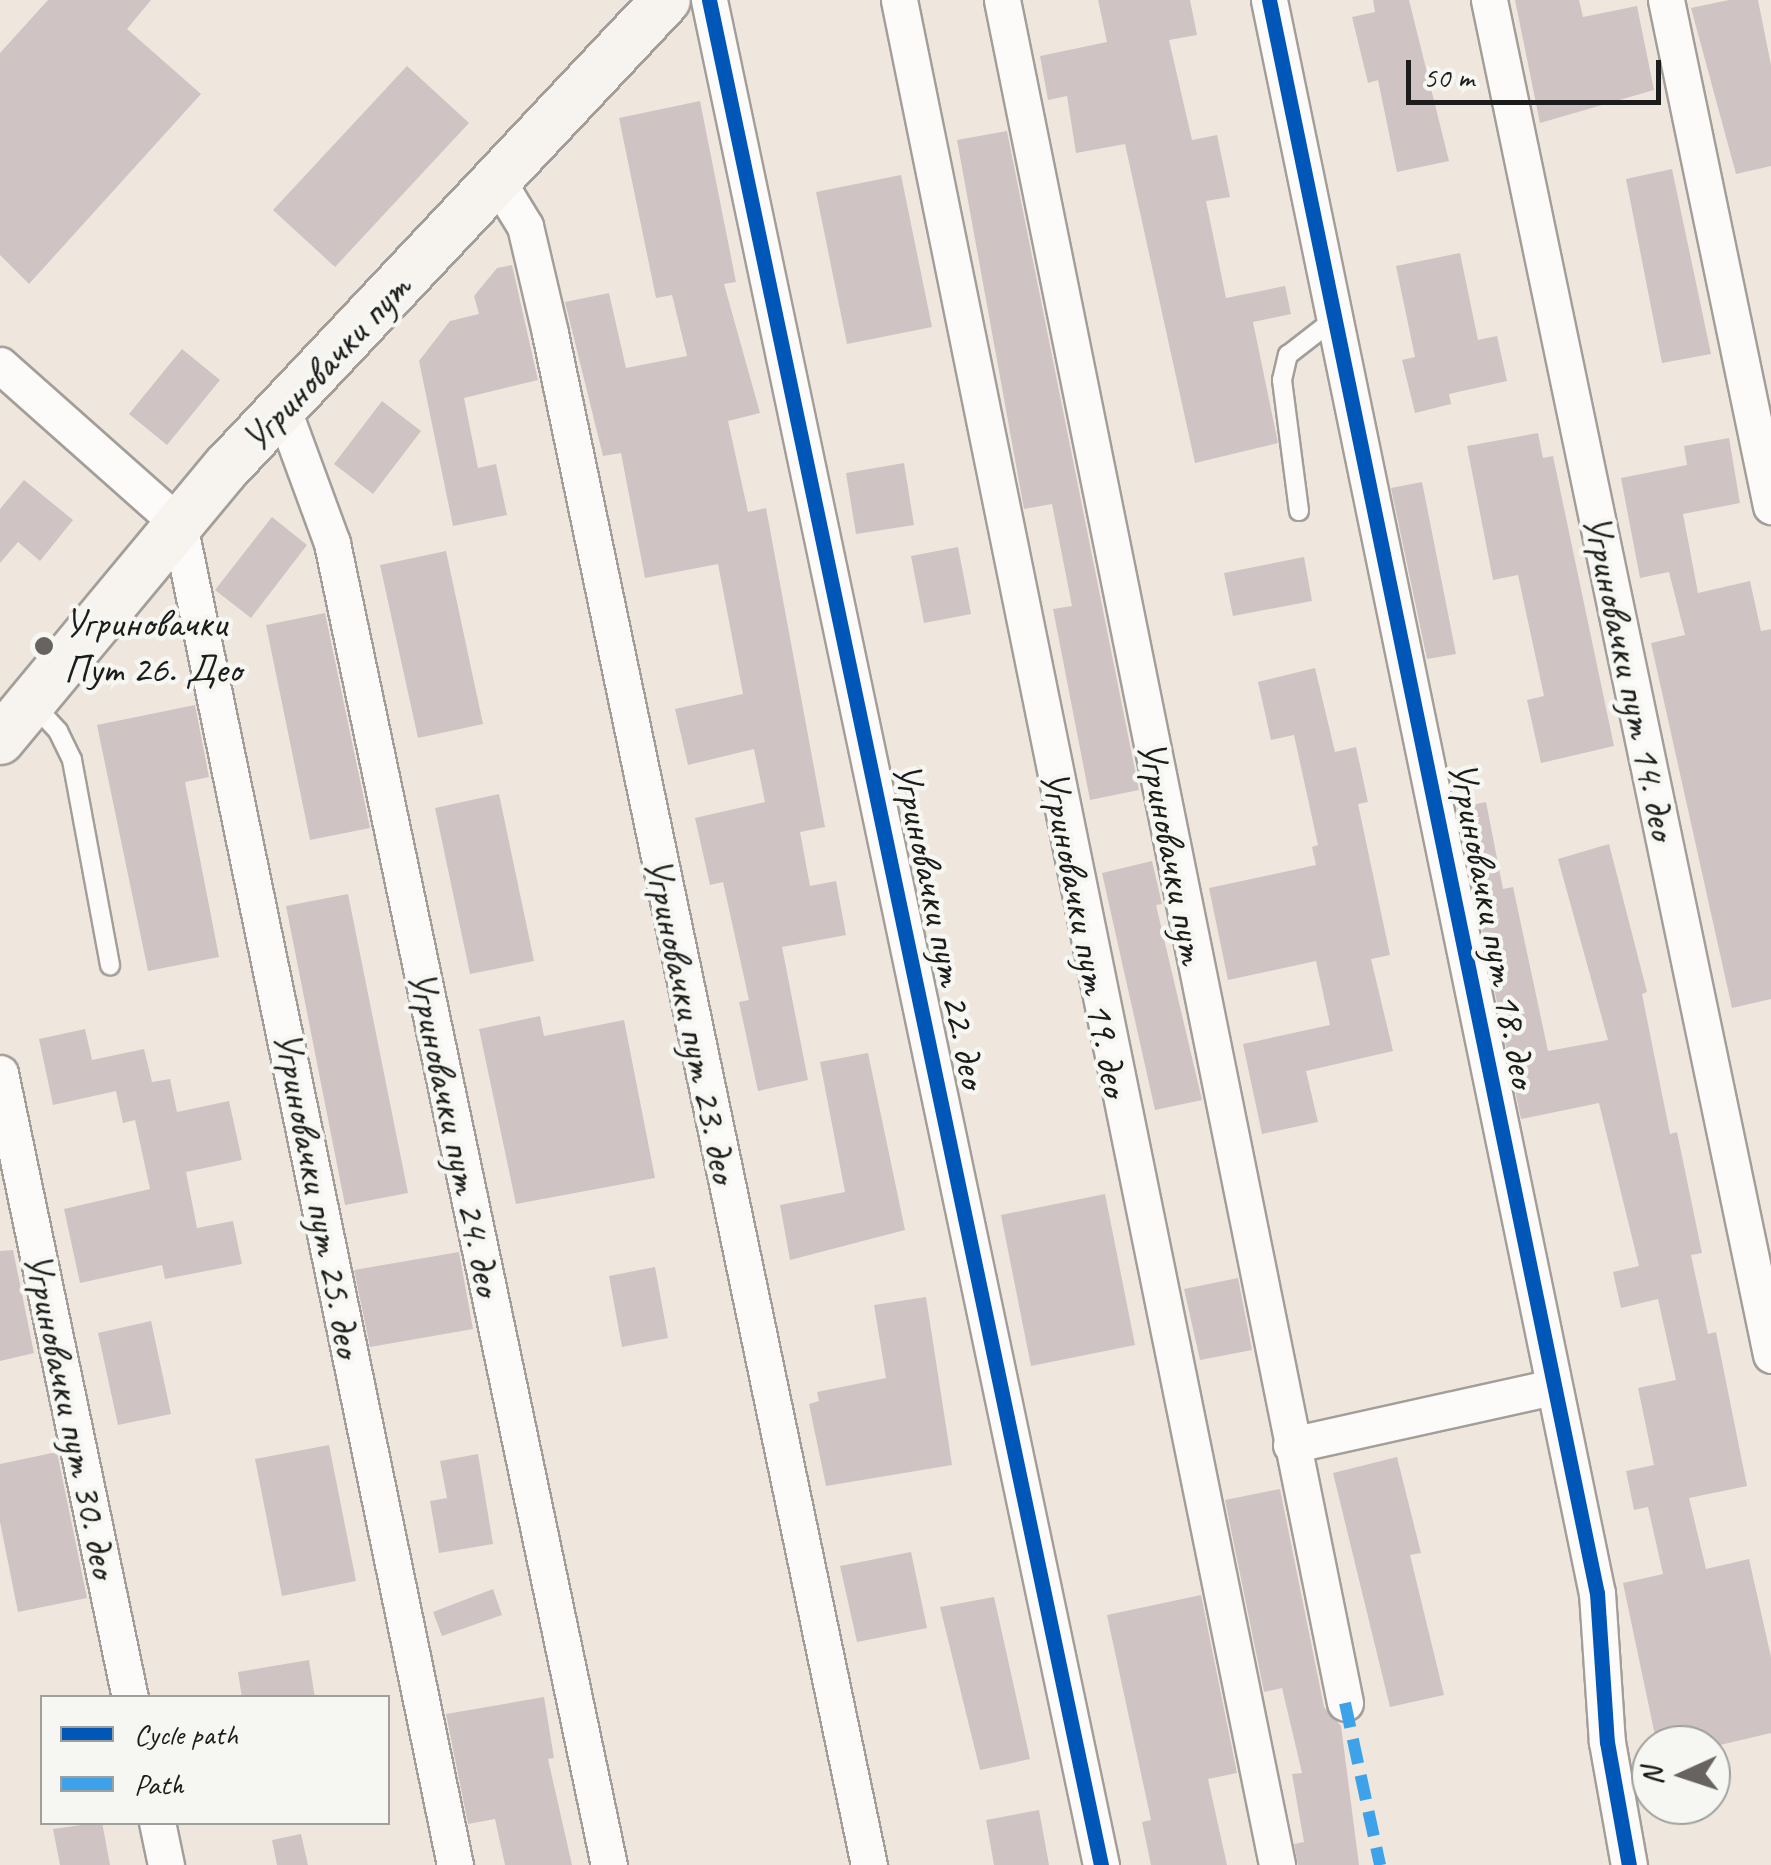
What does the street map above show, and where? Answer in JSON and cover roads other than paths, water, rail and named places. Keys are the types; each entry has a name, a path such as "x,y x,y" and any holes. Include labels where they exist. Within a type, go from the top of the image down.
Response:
{"street":[{"name":"Угриновачки пут","path":"0,740 282,407 666,0"},
{"name":"Угриновачки пут 22. део","path":"709,0 1101,1865"},
{"name":"Угриновачки пут 19. део","path":"899,0 1277,1865"},
{"name":"Угриновачки пут","path":"1002,0 1345,1702"},
{"name":"Угриновачки пут 18. део","path":"1269,0 1338,316 1602,1624 1605,1723 1629,1865"},
{"name":"Угриновачки пут 14. део","path":"1489,0 1771,1354"},
{"path":"1666,0 1771,506"},
{"name":"Угриновачки пут 23. део","path":"498,182 525,226 550,333 869,1865"},
{"path":"0,365 179,524"},
{"name":"Угриновачки пут 24. део","path":"282,407 332,543 609,1865"},
{"name":"Угриновачки пут 25. део","path":"179,524 455,1865"},
{"name":"Угриновачки пут 30. део","path":"0,1073 129,1695"},
{"path":"1291,1445 1553,1387"},
{"path":"158,1825 166,1865"}],"lane":[{"path":"1299,511 1282,380 1288,355 1338,316"},
{"path":"31,702 58,730 72,760 110,966"}],"place":[{"name":"Угриновачки Пут 26. Део","path":"44,646"}]}
